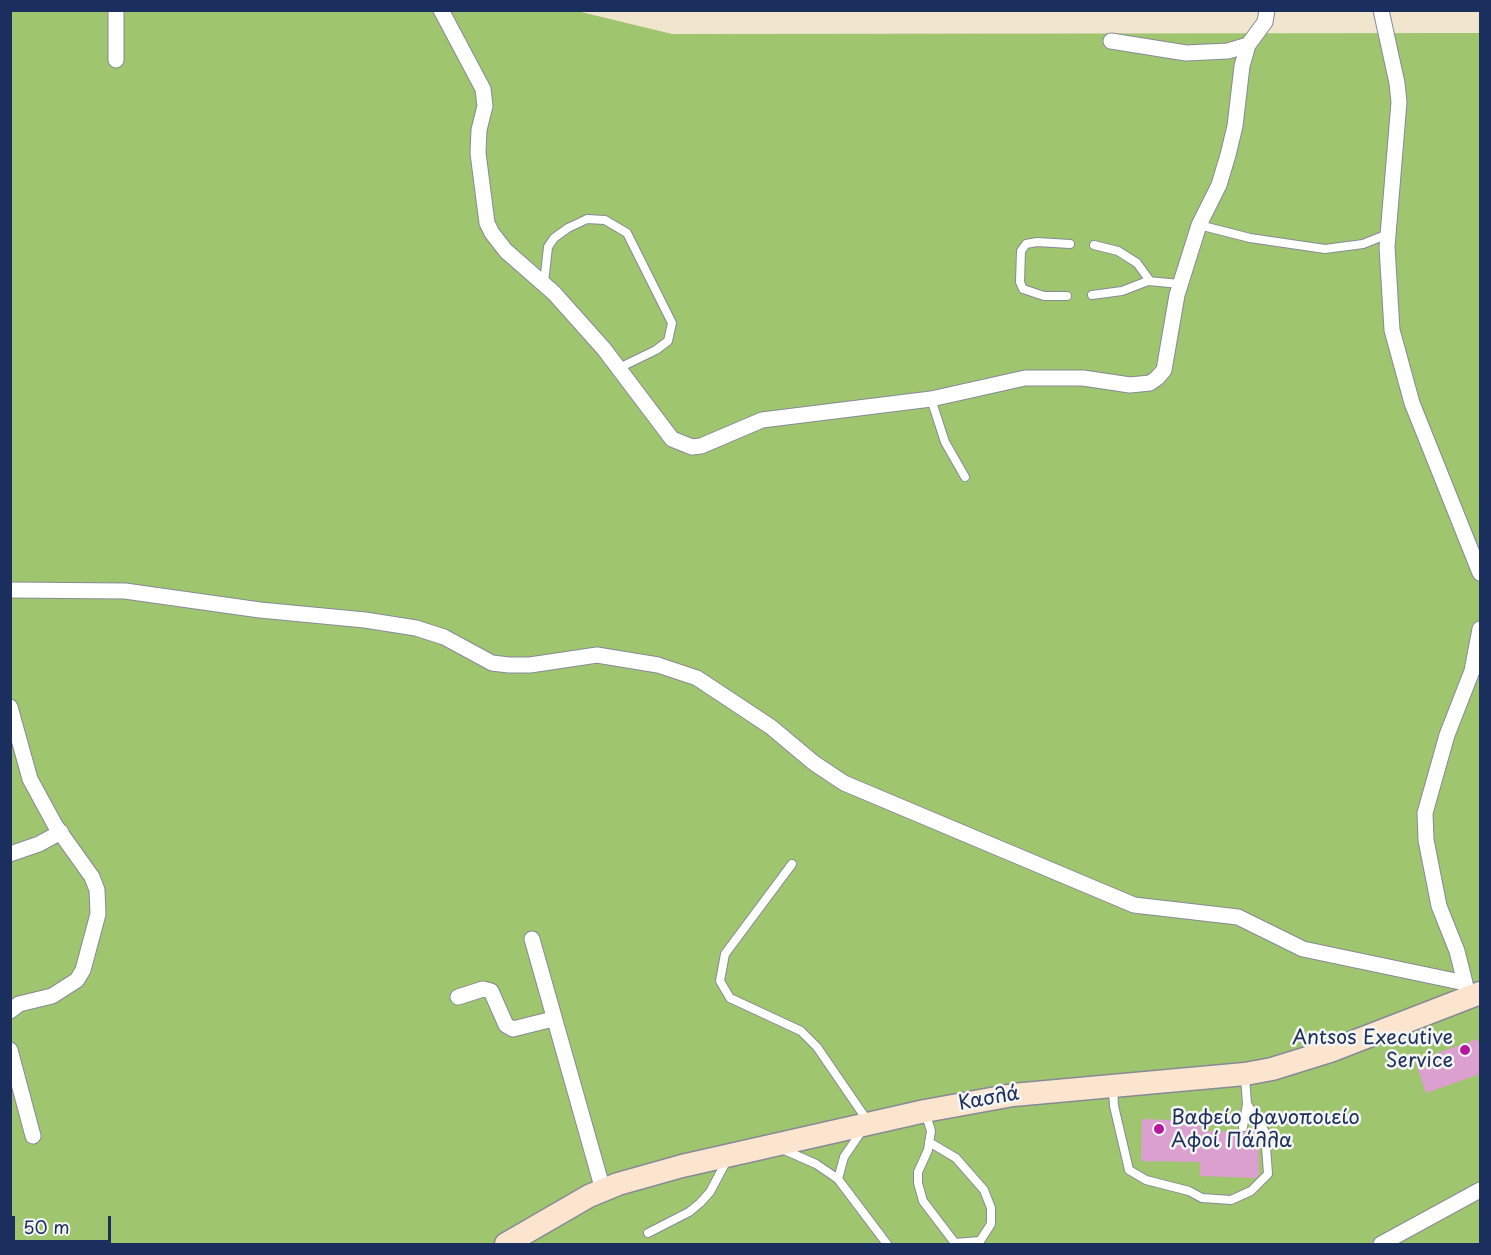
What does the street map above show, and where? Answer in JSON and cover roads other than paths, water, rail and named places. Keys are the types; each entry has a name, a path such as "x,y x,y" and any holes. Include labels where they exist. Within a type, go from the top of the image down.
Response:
{"street":[{"path":"116,10 116,60"},
{"path":"441,10 483,88 485,106 479,130 478,153 487,224 506,251 544,284 604,349 672,439 692,447 762,420 931,399 1042,377 1083,378 1130,385 1150,383 1164,370 1180,284 1199,225 1219,185 1228,154 1235,126 1242,66 1248,45 1265,22 1267,10"},
{"path":"1381,10 1397,82 1399,102 1388,234 1388,301 1399,363 1412,403 1480,573"},
{"path":"1111,41 1186,53 1228,51 1248,45"},
{"path":"10,590 125,591 260,610 344,617 416,628 444,638 492,663 509,665 530,665 597,655 658,665 697,678 771,727 814,763 844,783 1134,905 1238,917 1303,950 1471,991"},
{"path":"1471,991 1439,906 1426,840 1425,813 1447,735 1472,671 1480,629"},
{"path":"10,707 27,772 61,832 87,868 97,890 98,914 83,970 77,980 52,996 19,1004 10,1011"},
{"path":"10,854 39,844 61,832"},
{"path":"532,939 603,1190"},
{"path":"458,997 483,989 490,991 506,1025 513,1029 553,1019"},
{"name":"Κασλά","path":"506,1245 603,1190 650,1175 925,1111 1013,1095 1113,1084 1245,1074 1299,1062 1471,991"},
{"path":"10,1050 33,1136"},
{"path":"1381,1245 1480,1190"}],"lane":[{"path":"544,284 549,247 554,238 568,228 586,219 605,220 627,233 672,323 668,341 656,350 617,369"},
{"path":"1199,225 1250,238 1325,249 1363,244 1388,234"},
{"path":"1067,296 1031,293 1023,289 1020,269 1021,251 1026,244 1037,242 1070,244"},
{"path":"1094,245 1118,251 1137,262 1150,281"},
{"path":"1092,295 1122,291 1150,281 1180,284"},
{"path":"931,399 945,442 965,477"},
{"path":"792,864 725,954 720,981 730,998 801,1031 818,1047 869,1124 850,1146 838,1179"},
{"path":"1243,1127 1247,1104 1245,1074"},
{"path":"1113,1084 1114,1106 1129,1170 1146,1180 1189,1191 1202,1198 1231,1200 1251,1191 1268,1174 1265,1132 1247,1104"},
{"path":"925,1111 931,1131 918,1172 918,1183 924,1201 955,1243 980,1241 991,1224 991,1208 984,1190 956,1158 929,1142"},
{"path":"774,1145 816,1164 838,1179 887,1245"},
{"path":"648,1233 689,1212 700,1203 710,1192 729,1155"}],"place":[{"name":"Antsos Executive Service","path":"1465,1050"},
{"name":"Βαφείο φανοποιείο Αφοί Πάλλα","path":"1159,1129"}]}
